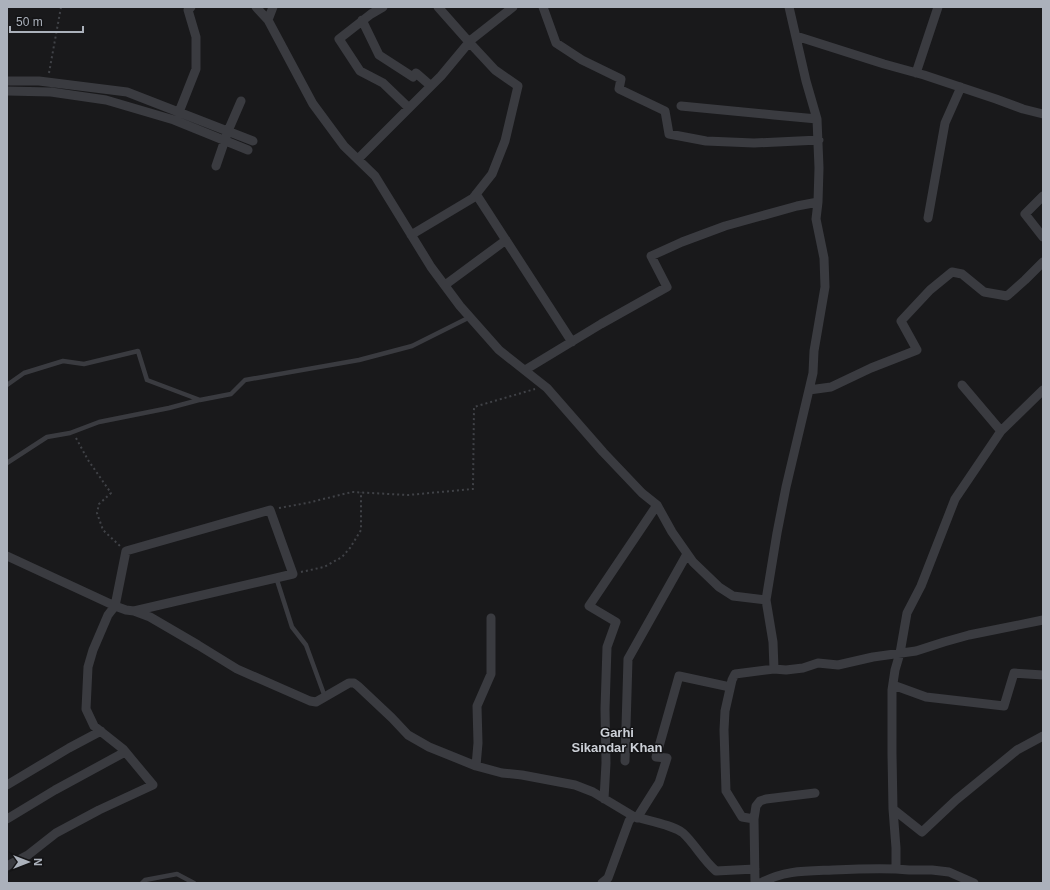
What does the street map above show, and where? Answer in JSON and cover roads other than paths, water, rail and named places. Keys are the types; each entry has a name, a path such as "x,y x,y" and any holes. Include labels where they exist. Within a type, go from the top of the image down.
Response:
{"street":[{"path":"179,112 196,69 196,37 188,10 191,7"},
{"path":"256,7 268,20 313,104 344,146 375,176 431,267 460,306 499,350 544,386 642,493 658,505 672,532 687,554 693,562 719,587 733,596 766,600"},
{"path":"268,20 273,7"},
{"path":"383,7 362,20 339,39 360,71 383,83 409,108"},
{"path":"411,235 473,198 492,174 505,141 518,86 495,70 438,7"},
{"path":"358,159 441,76 469,42 514,7"},
{"path":"543,7 556,43 582,60 620,79 619,90 665,111 669,134 706,141 754,143 819,140"},
{"path":"774,669 773,642 766,600 776,533 813,373 814,351 825,287 824,258 816,219 819,168 817,119 806,82 789,7"},
{"path":"916,73 938,7"},
{"path":"362,20 379,55 413,77 416,73 431,86"},
{"path":"796,36 961,87 1023,109 1043,114"},
{"path":"7,81 47,82 127,92 252,141"},
{"path":"928,218 945,124 961,87"},
{"path":"7,91 51,92 106,100 174,120 248,150"},
{"path":"216,166 228,131 241,101"},
{"path":"681,106 817,119"},
{"path":"476,194 572,342"},
{"path":"1043,196 1025,214 1043,237"},
{"path":"524,370 667,287 651,256 682,242 725,226 796,206 818,202"},
{"path":"445,285 506,240"},
{"path":"809,390 831,387 871,368 917,350 901,321 930,290 952,272 962,274 984,292 1007,296 1043,262"},
{"path":"962,385 1001,430"},
{"path":"896,869 892,754 893,686 907,613 921,586 955,499 1001,430 1043,390"},
{"path":"604,798 606,763 605,708 607,647 616,622 589,606 658,505"},
{"path":"7,866 28,855 56,833 99,810 153,785 126,752 94,726 86,709 88,667 93,650 108,615 115,606 126,551 270,510 293,574 134,611"},
{"path":"625,761 628,659 687,554"},
{"path":"7,556 115,606 150,617 237,669 310,701 316,702 348,683 354,683 408,735 429,747 476,766 502,773 522,775 575,785 592,792 635,817 671,827 682,832 710,866 716,871 755,869"},
{"path":"476,766 478,743 477,706 491,674 491,618"},
{"path":"754,819 742,817 726,791 724,730 725,711 730,686 735,674 774,669 786,670 803,668 818,663 838,665 873,657 916,651 969,635 1043,620"},
{"path":"893,686 926,697 1004,706 1014,673 1043,675"},
{"path":"602,883 608,878 629,821 635,817 659,782 667,758 656,757 679,676 730,686"},
{"path":"7,785 68,748 101,731"},
{"path":"893,809 922,832 956,800 1017,750 1043,736"},
{"path":"7,820 55,790 126,752"},
{"path":"755,883 754,819 756,806 760,801 815,793"},
{"path":"761,883 770,878 793,872 873,868 949,872 974,883"}],"lane":[{"path":"7,463 47,437 72,432 99,422 231,394 245,380 359,360 412,346 470,316"},
{"path":"7,385 24,373 63,361 84,364 138,350 147,380 200,400"},
{"path":"276,577 292,627 306,645 325,697"},
{"path":"142,883 145,880 177,874 194,883"}],"district":[{"name":"Garhi Sikandar Khan","path":"617,740"}]}
